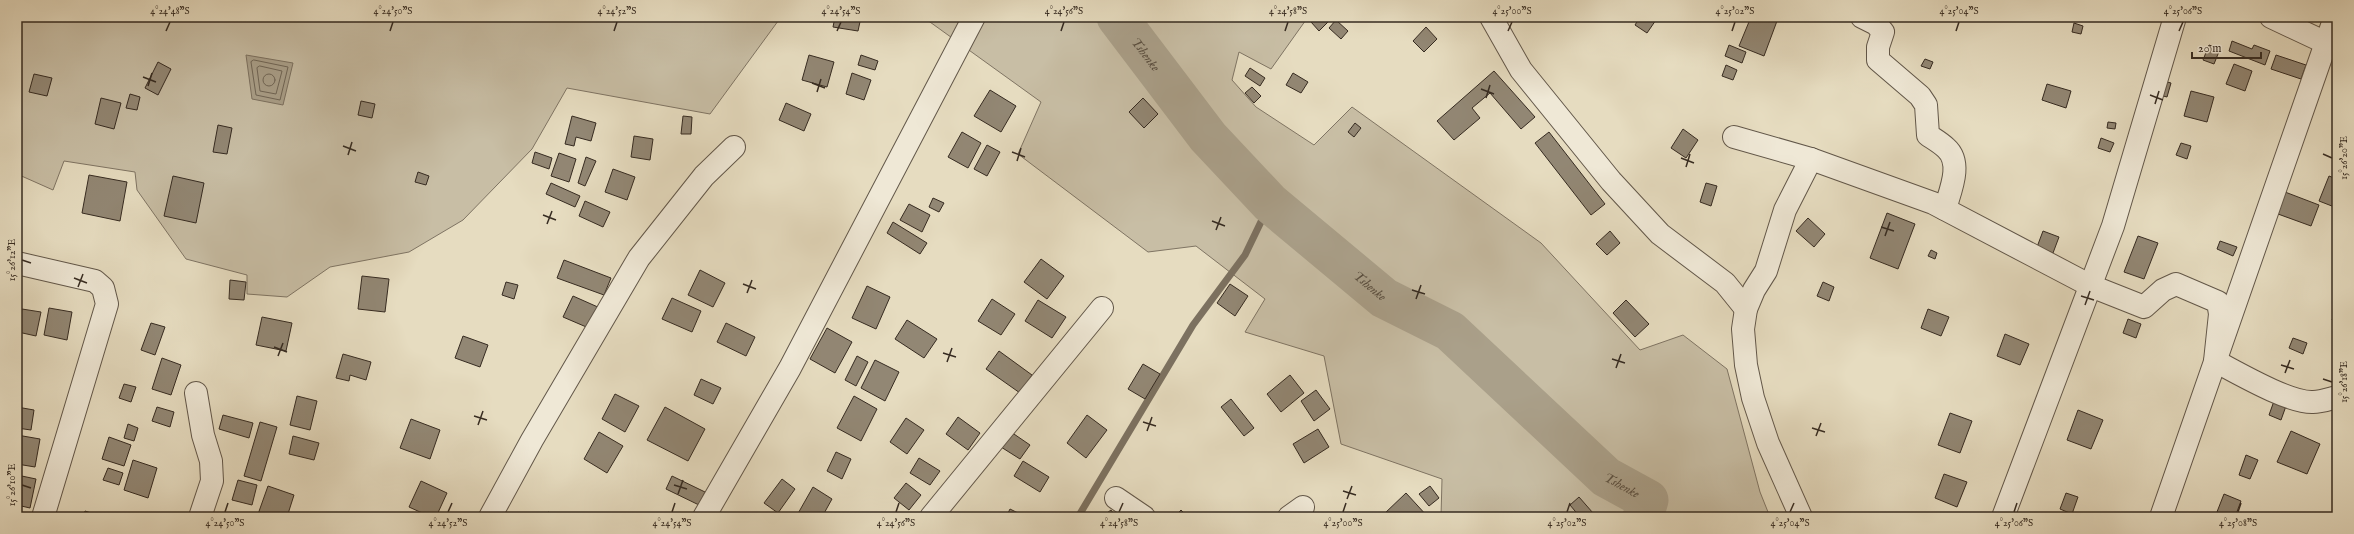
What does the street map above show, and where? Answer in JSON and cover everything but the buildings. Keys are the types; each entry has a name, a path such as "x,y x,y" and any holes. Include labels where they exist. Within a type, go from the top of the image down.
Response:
{"street":[{"path":"704,517 790,368 974,17"},
{"path":"1491,17 1521,70 1611,181 1660,234 1750,300"},
{"path":"1862,17 1876,24 1883,32 1878,46 1878,60 1920,96 1926,105 1928,134 1947,149 1953,158 1955,168 1954,178 1945,209"},
{"path":"2003,517 2113,226 2175,17"},
{"path":"2271,17 2332,45"},
{"path":"2161,517 2332,45 2335,17"},
{"path":"1734,137 1811,159 1945,209 2091,286 2144,307 2164,290 2176,284 2218,302 2220,314 2216,362"},
{"path":"490,517 532,440 639,258 704,176 734,147"},
{"path":"1801,517 1768,443 1754,398 1746,365 1743,329 1750,300 1766,271 1785,210 1811,159"},
{"path":"17,263 95,281 103,288 107,304 43,517"},
{"path":"931,517 1102,308"},
{"path":"2216,362 2282,394 2304,401 2313,402 2337,397"},
{"path":"196,393 203,435 211,461 212,480 200,517"},
{"path":"1116,498 1144,517"}],"shaded area":[{"path":"17,17 781,17 710,114 567,88 532,149 463,220 409,252 330,267 287,297 247,294 247,275 186,259 137,190 135,172 64,161 53,190 17,174"},
{"path":"923,17 1308,17 1271,69 1239,52 1232,80 1256,107 1314,145 1352,107 1541,243 1640,350 1683,335 1727,369 1760,492 1770,517 1441,517 1442,479 1341,444 1324,356 1245,332 1265,299 1196,246 1148,252 1018,154 1041,102"}],"water":[{"path":"246,55 293,63 283,105 252,99"}],"waterway":[{"name":"Tshenke","path":"1117,17 1208,137 1270,203 1384,298 1450,331 1606,477 1648,500 1643,517"},
{"path":"1078,517 1193,325 1245,255 1270,203"}]}
